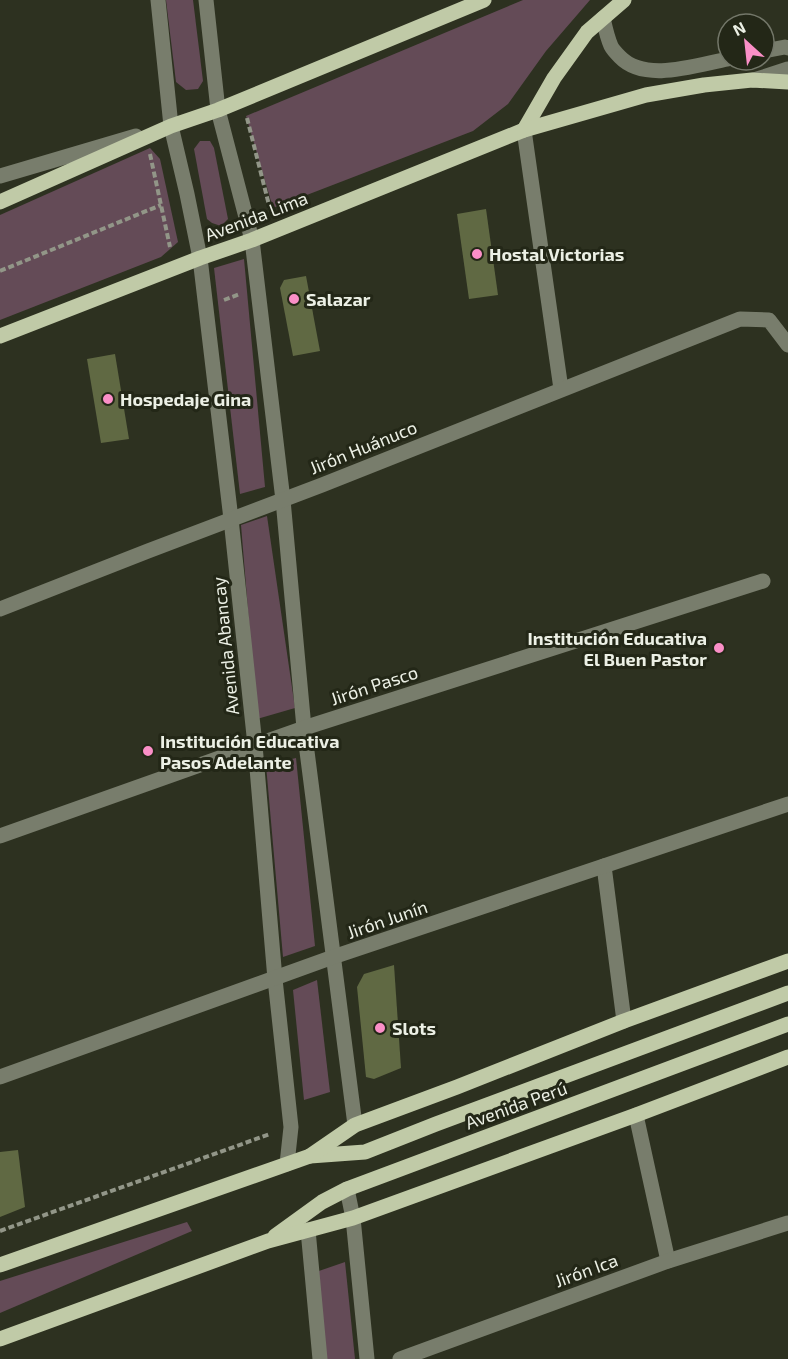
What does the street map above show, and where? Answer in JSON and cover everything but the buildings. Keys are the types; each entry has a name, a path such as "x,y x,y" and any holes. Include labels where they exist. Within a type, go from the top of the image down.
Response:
{"main road":[{"path":"0,202 171,126 218,110 484,0"},
{"path":"524,130 554,78 586,32 624,0"},
{"name":"Avenida Lima","path":"0,336 252,240 524,130 646,95 752,80 788,82"},
{"name":"Avenida Perú","path":"310,1156 355,1125 624,1021 788,961"},
{"name":"Avenida Perú","path":"0,1265 310,1156 366,1152 447,1119 788,993"},
{"name":"Avenida Perú","path":"268,1241 322,1202 347,1189 788,1024"},
{"name":"Avenida Perú","path":"0,1339 268,1241 353,1218 788,1057"}],"street":[{"name":"Avenida Abancay","path":"159,0 171,126 200,258 231,519 291,1127 287,1164"},
{"path":"206,0 218,110 252,240 283,500 304,728 355,1125"},
{"path":"603,18 611,47 633,67 652,71 671,70 716,61"},
{"name":"Avenida Lima","path":"752,80 788,69"},
{"path":"0,176 171,126"},
{"path":"524,130 561,389"},
{"name":"Jirón Huánuco","path":"0,609 740,319 769,321 788,345"},
{"name":"Jirón Pasco","path":"0,836 304,728 763,581"},
{"name":"Jirón Junín","path":"0,1077 333,957 788,804"},
{"path":"604,866 624,1021"},
{"path":"636,1115 668,1261"},
{"path":"347,1189 353,1218 367,1359"},
{"name":"Jirón Ica","path":"400,1359 668,1261 788,1223"},
{"path":"308,1230 320,1359"}],"path":[{"path":"246,113 272,215"},
{"path":"150,154 170,247"},
{"path":"0,271 161,205"},
{"path":"218,302 247,291"},
{"path":"0,1231 291,1127"}],"shaded area":[{"path":"166,0 193,0 203,81 198,89 186,90 176,82"},
{"path":"523,0 590,0 546,51 508,104 473,131 273,208 246,116"},
{"path":"200,141 210,141 214,148 228,219 221,226 207,219 194,149"},
{"path":"150,148 160,159 178,242 161,257 0,320 0,215"},
{"path":"244,259 265,487 240,494 214,268"},
{"path":"267,516 295,708 257,719 241,525"},
{"path":"296,758 315,946 283,957 266,765"},
{"path":"317,980 330,1092 304,1100 293,990"},
{"path":"187,1222 192,1231 0,1313 0,1281"},
{"path":"345,1262 355,1359 326,1359 316,1272"}],"place":[{"name":"Hostal Victorias","path":"477,254"},
{"name":"Salazar","path":"294,299"},
{"name":"Hospedaje Gina","path":"108,399"},
{"name":"Institución Educativa El Buen Pastor","path":"719,648"},
{"name":"Institución Educativa Pasos Adelante","path":"148,751"},
{"name":"Slots","path":"380,1028"}]}
